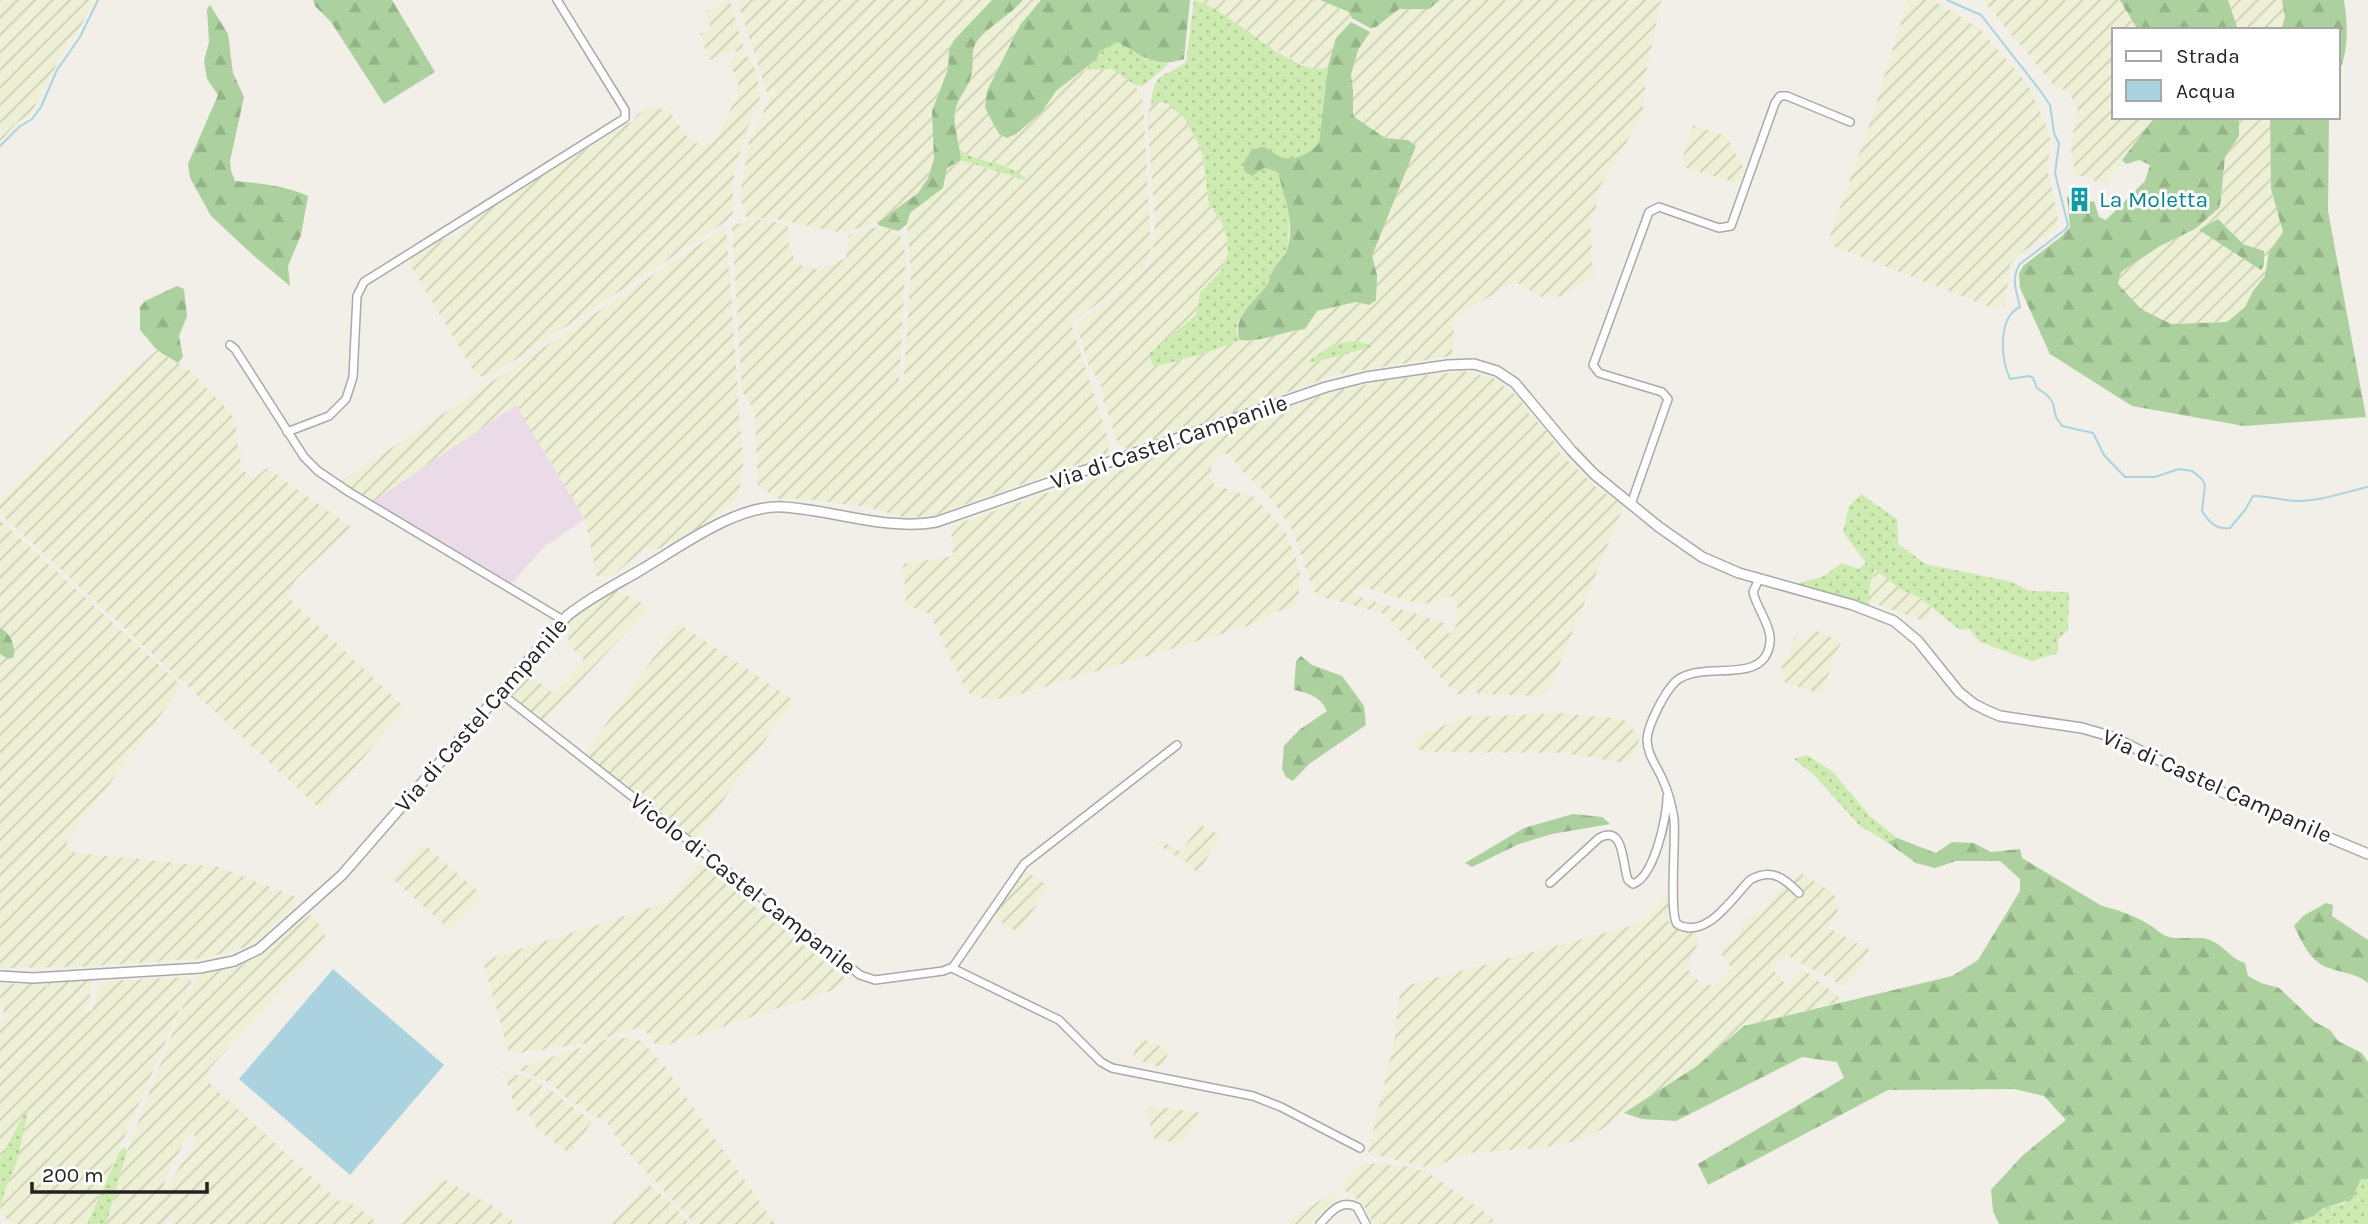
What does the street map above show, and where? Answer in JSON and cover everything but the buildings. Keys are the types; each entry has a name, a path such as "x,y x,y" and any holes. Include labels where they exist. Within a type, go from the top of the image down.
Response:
{"street":[{"path":"288,432 329,416 338,410 346,399 353,377 357,295 364,282 625,118 625,110 557,0"},
{"path":"1631,504 1668,399 1662,392 1598,373 1593,366 1649,212 1660,207 1719,228 1731,226 1775,103 1780,96 1787,96 1850,122"},
{"path":"230,345 310,464 329,479 563,620"},
{"name":"Via di Castel Campanile","path":"0,976 43,977 200,968 230,963 253,953 275,937 338,879 563,620 590,599 722,523 754,510 788,507 901,524 936,522 1326,387 1366,377 1448,365 1477,365 1508,377 1582,462 1695,554 1716,565 1853,605 1898,624 1914,637 1959,692 1988,712 2076,727 2113,737 2234,798 2368,854"},
{"path":"1759,579 1753,592 1769,634 1769,645 1763,659 1749,668 1704,671 1683,677 1668,691 1651,724 1648,750 1667,790 1674,825 1672,912 1679,926 1693,929 1706,924 1750,880 1758,876 1781,876 1798,893"},
{"name":"Vicolo di Castel Campanile","path":"499,692 860,975 875,980 952,968"},
{"path":"1177,745 1027,861 952,968 1059,1020 1101,1062 1112,1068 1253,1096 1288,1110 1360,1148"},
{"path":"1550,883 1599,838 1607,835 1619,841 1628,880 1633,884 1639,882 1649,866 1661,833 1667,790"},
{"path":"1320,1224 1336,1208 1347,1204 1357,1207 1366,1224"}],"shaded area":[{"path":"516,405 585,519 545,546 509,586 503,582 503,578 372,502"}],"green space":[{"path":"0,0 94,0 30,115 16,123 0,142"},
{"path":"313,0 392,0 435,72 384,104 331,22 315,6"},
{"path":"737,0 992,0 949,50 948,69 932,111 934,160 928,178 918,193 877,223 842,233 776,219 746,217 740,196 749,142 771,96 779,86 767,92"},
{"path":"992,0 1023,0 975,44 971,76 955,111 961,160 947,168 943,188 910,213 907,224 899,231 880,226 877,223 918,193 928,178 934,159 932,111 948,69 949,50 954,40"},
{"path":"1023,0 1041,0 1020,25 1007,138 1016,134 1042,112 1056,91 1085,70 1112,69 1135,85 1143,101 1151,249 1143,270 1071,323 1110,445 1106,454 933,516 906,518 868,507 803,499 779,499 758,486 755,412 742,391 732,226 749,220 766,220 788,225 789,245 795,261 804,267 819,269 846,258 849,235 880,226 899,231 906,255 899,383 903,385 911,273 907,224 910,213 943,188 947,168 961,160 1027,181 1008,166 972,158 960,150 955,126 955,108 972,74 971,59 976,41 994,24 1011,15"},
{"path":"1041,0 1190,0 1184,59 1165,62 1149,59 1117,42 1100,51 1096,60 1056,91 1042,112 1016,134 1007,138 999,134 985,108 987,91 1020,25"},
{"path":"1194,0 1208,5 1280,54 1298,63 1314,68 1328,67 1317,145 1309,152 1289,159 1264,147 1264,168 1278,172 1290,208 1288,249 1272,271 1270,282 1238,321 1236,331 1240,340 1206,353 1154,367 1149,354 1196,315 1200,293 1221,271 1228,253 1227,237 1221,221 1209,204 1202,152 1186,120 1168,104 1159,101 1151,106 1154,86 1160,77 1186,62"},
{"path":"1197,0 1320,0 1349,12 1352,18 1336,38 1328,67 1315,69 1251,36"},
{"path":"1320,0 1440,0 1429,9 1399,9 1376,27 1370,28 1352,18 1349,12"},
{"path":"1440,0 1661,0 1647,68 1642,116 1599,188 1596,208 1590,216 1593,277 1562,296 1543,298 1516,282 1500,290 1455,318 1452,356 1337,374 1131,450 1123,447 1118,443 1103,400 1101,384 1088,364 1078,329 1083,319 1152,261 1155,219 1147,115 1151,106 1159,101 1168,104 1186,121 1202,152 1209,204 1221,221 1227,237 1228,253 1221,271 1200,293 1196,315 1149,354 1206,353 1240,340 1251,341 1289,330 1305,329 1317,311 1356,302 1369,305 1377,275 1372,256 1416,146 1408,140 1385,138 1353,116 1351,75 1358,50 1370,32 1399,9 1429,9"},
{"path":"1908,0 1933,0 1979,28 2028,85 2051,142 2047,168 2058,215 2055,229 2018,255 2010,265 2005,305 1995,309 1833,246 1829,239 1869,126"},
{"path":"1983,0 2120,0 2130,14 2137,28 2112,28 2112,119 2154,119 2105,184 2100,185 2089,176 2076,176 2071,155 2078,110 2068,91 2055,87"},
{"path":"2120,0 2228,0 2237,28 2137,28"},
{"path":"2228,0 2282,0 2285,17 2282,28 2237,28"},
{"path":"2282,0 2344,0 2347,38 2340,69 2340,28 2282,28 2285,17"},
{"path":"730,1 744,49 709,60 700,34 711,29 706,11"},
{"path":"210,5 228,34 233,73 244,97 230,161 235,181 272,186 308,196 301,235 288,266 290,286 211,216 190,178 188,164 218,95 207,79 204,61 209,42 207,9"},
{"path":"1351,22 1370,32 1358,50 1351,75 1353,116 1385,138 1408,140 1416,146 1372,256 1377,275 1376,300 1369,305 1356,302 1317,311 1305,329 1256,340 1240,340 1238,332 1241,317 1267,285 1288,247 1290,237 1288,209 1278,172 1264,168 1252,176 1244,171 1244,162 1252,149 1264,147 1289,159 1309,152 1317,145 1328,67 1336,38"},
{"path":"1117,42 1149,60 1169,64 1143,86 1135,85 1112,69 1085,70 1096,60 1099,51"},
{"path":"741,52 751,59 757,74 760,101 751,117 736,165 733,213 725,222 495,373 484,377 476,375 411,266 415,253 432,242 455,237 473,224 482,211 633,121 638,114 650,107 669,111 688,138 696,143 703,146 711,143 739,93 730,63 733,56"},
{"path":"2153,119 2239,119 2239,136 2225,157 2220,207 2195,229 2160,246 2121,272 2118,284 2141,309 2171,324 2227,322 2245,307 2265,276 2269,252 2283,232 2271,189 2270,119 2329,119 2328,211 2366,417 2244,426 2132,406 2050,354 2020,288 2019,274 2023,266 2070,227 2067,196 2074,205 2094,201 2099,217 2106,220 2145,181 2150,165 2139,160 2126,164 2122,160"},
{"path":"2239,119 2270,119 2271,189 2283,232 2269,252 2265,276 2245,307 2227,322 2171,324 2141,309 2118,284 2121,272 2160,246 2195,229 2220,207 2225,156 2239,136","holes":["2218,219 2243,244 2264,251 2200,230"]},
{"path":"1693,125 1726,136 1744,169 1737,183 1686,168 1682,160"},
{"path":"960,150 1013,169 1028,181 961,160"},
{"path":"2218,219 2243,244 2264,251 2264,265 2261,270 2199,230"},
{"path":"726,227 743,465 738,497 709,521 680,539 653,551 647,547 613,575 597,577 585,519 516,405 372,502 340,482"},
{"path":"177,286 184,289 187,316 179,336 183,357 178,363 157,350 140,330 140,307 145,301"},
{"path":"1355,341 1369,344 1371,347 1315,362 1308,361 1334,344"},
{"path":"157,350 189,370 231,413 241,453 239,467 253,479 267,468 351,527 296,579 285,600 291,600 405,708 320,809 0,513 0,500 69,436 117,385"},
{"path":"1463,371 1493,378 1518,397 1531,416 1550,434 1559,452 1596,487 1624,505 1549,690 1538,696 1478,694 1471,684 1465,694 1455,694 1385,614 1319,596 1313,589 1294,534 1286,520 1267,494 1240,469 1229,453 1219,455 1211,468 1210,479 1214,485 1256,498 1285,531 1300,569 1298,601 1291,608 1274,612 1261,622 1017,695 992,700 966,691 930,614 906,605 903,564 953,556 951,526 1231,430 1330,392 1394,379","holes":["1361,586 1408,601 1428,603 1452,596 1458,609 1455,629 1449,634 1442,622 1356,596 1353,591"]},
{"path":"1861,494 1897,519 1898,544 1926,564 2012,582 2029,591 2069,592 2068,630 2058,639 2058,653 2032,661 1980,642 1969,629 1960,630 1919,597 1900,589 1875,569 1869,593 1870,608 1796,584 1824,576 1842,563 1859,569 1866,563 1843,532 1849,506"},
{"path":"0,520 182,686 66,846 76,853 218,867 294,896 295,908 242,948 205,958 76,967 0,968 0,654 8,659 14,657 4,630 0,628"},
{"path":"1875,568 1900,589 1919,597 1931,606 1926,622 1868,601"},
{"path":"615,590 645,604 647,610 543,721 505,693 525,670 554,694 584,660 569,646 569,619"},
{"path":"678,623 793,700 696,840 584,755"},
{"path":"0,628 12,640 14,657 8,659 0,654"},
{"path":"1813,629 1841,642 1821,694 1784,682 1781,661 1789,655 1794,638 1802,640"},
{"path":"1301,656 1312,665 1342,676 1364,706 1366,725 1309,764 1293,781 1286,777 1282,769 1284,746 1299,730 1327,711 1314,696 1294,690 1296,661"},
{"path":"1558,713 1623,719 1640,737 1634,755 1624,763 1566,753 1424,752 1415,748 1416,740 1425,733 1466,717"},
{"path":"1807,755 1832,771 1870,816 1897,838 1887,842 1860,826 1814,775 1794,759"},
{"path":"1573,814 1602,817 1610,824 1552,834 1519,844 1472,867 1465,863 1524,828"},
{"path":"1199,824 1221,836 1198,872 1158,845 1160,840 1182,852"},
{"path":"1897,838 1936,853 1952,842 1974,843 1991,852 2020,849 2022,858 2102,906 2135,917 2166,936 2209,939 2245,963 2248,976 2279,988 2315,1022 2330,1030 2338,1041 2362,1053 2368,1062 2368,1179 2361,1179 2352,1199 2322,1209 2314,1216 2291,1224 1999,1224 1993,1211 1991,1190 2022,1156 2066,1120 2044,1096 2014,1089 1888,1090 1708,1185 1698,1164 1844,1078 1837,1062 1802,1057 1676,1121 1642,1119 1624,1113 1697,1066 1744,1026 1952,976 1978,960 2020,891 2020,879 2000,861 1956,861 1935,868 1916,863 1887,842"},
{"path":"425,845 483,896 450,930 393,879"},
{"path":"701,864 845,978 836,989 664,1046 655,1044 643,1028 637,1028 590,1043 518,1053 508,1050 483,961 666,903"},
{"path":"1022,869 1049,886 1018,933 992,916"},
{"path":"1801,873 1832,892 1837,901 1838,910 1828,928 1870,950 1845,987 1787,955 1770,966 1788,988 1802,968 1844,1001 1744,1026 1697,1066 1594,1134 1580,1140 1542,1148 1469,1153 1431,1168 1368,1153 1394,1043 1398,1003 1401,993 1409,985 1638,924 1650,915 1664,896 1668,899 1668,921 1678,928 1694,931 1699,941 1688,963 1690,973 1703,985 1713,985 1732,968 1719,951 1738,938 1746,919 1755,909 1760,914 1785,886"},
{"path":"2326,903 2333,905 2332,916 2368,940 2368,983 2320,964 2302,942 2294,926 2303,916"},
{"path":"310,915 314,915 327,939 209,1069 208,1078 211,1085 337,1200 350,1203 377,1224 173,1224 175,1220 172,1216 163,1224 106,1224 127,1151 186,998 196,979 201,973 243,964 259,955","holes":["193,1134 196,1138 192,1149 165,1189 167,1174 187,1137"]},
{"path":"191,977 191,983 87,1224 14,1224 8,1221 0,1211 0,1203 17,1161 29,1106 0,1159 0,1025 5,1016 0,997 0,981 6,984 38,983 47,987 49,981 93,978 88,1005 83,1008 92,1011 98,991 105,981"},
{"path":"634,1038 643,1042 664,1066 775,1224 695,1224 622,1146 608,1124 565,1097 551,1083 516,1069 604,1040"},
{"path":"1140,1038 1169,1050 1162,1068 1132,1058"},
{"path":"503,1071 542,1084 540,1093 524,1114 516,1110"},
{"path":"547,1088 592,1121 570,1154 537,1129 528,1113"},
{"path":"30,1103 17,1161 0,1210 0,1159"},
{"path":"1152,1106 1202,1113 1179,1143 1154,1139 1147,1112"},
{"path":"125,1147 127,1151 106,1224 87,1224 120,1151"},
{"path":"1367,1163 1413,1167 1430,1174 1493,1218 1492,1222 1374,1224 1361,1202 1340,1187 1359,1165"},
{"path":"443,1179 493,1206 516,1224 400,1224 412,1208"},
{"path":"2361,1179 2368,1179 2368,1224 2291,1224 2314,1216 2322,1209 2344,1203"},
{"path":"648,1184 670,1202 690,1224 611,1224"},
{"path":"1335,1191 1336,1199 1309,1224 1283,1224"}],"water":[{"path":"333,969 444,1065 350,1175 239,1079"}],"waterway":[{"path":"0,146 19,127 32,119 41,107 57,70 80,37 98,0"},
{"path":"1947,0 1981,15 2039,89 2050,105 2054,133 2059,144 2055,173 2068,225 2020,264 2015,275 2020,307 2007,320 2003,340 2010,379 2029,376 2033,378 2037,388 2053,403 2056,417 2062,426 2093,433 2104,455 2125,477 2155,477 2179,469 2192,471 2205,485 2202,511 2210,522 2221,528 2230,528 2253,496 2306,501 2368,487"}],"place":[{"name":"La Moletta","path":"2079,199"}]}
